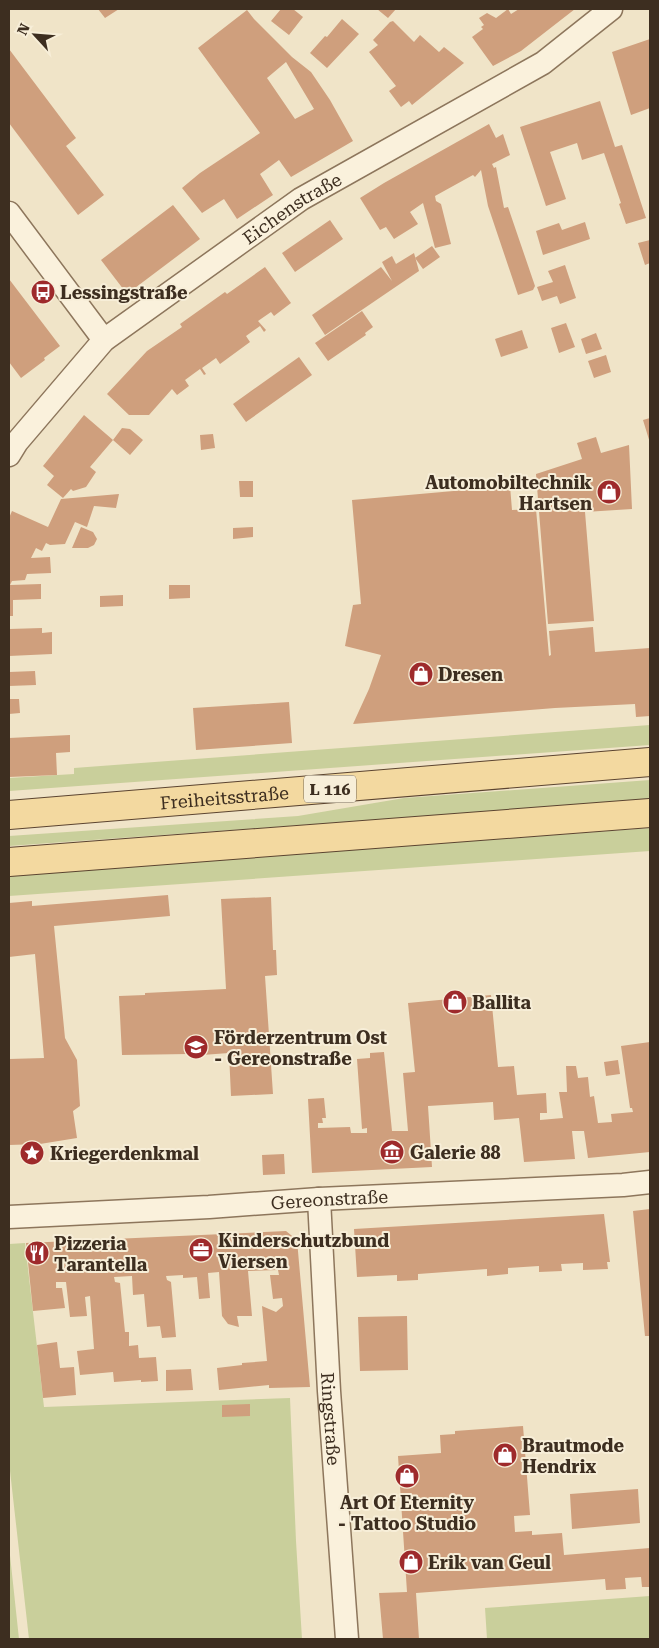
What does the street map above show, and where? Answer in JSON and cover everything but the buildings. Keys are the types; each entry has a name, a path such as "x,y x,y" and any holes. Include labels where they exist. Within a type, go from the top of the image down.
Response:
{"main road":[{"name":"Freiheitsstraße","path":"9,815 650,762"},
{"path":"9,862 650,813"}],"street":[{"name":"Eichenstraße","path":"9,455 16,442 104,340 301,199 544,63 612,9"},
{"path":"9,213 104,340"},
{"name":"Gereonstraße","path":"9,1217 208,1207 319,1198 623,1185 650,1182"},
{"name":"Ringstraße","path":"319,1198 329,1391 347,1639"}],"green space":[{"path":"650,725 650,745 9,791 9,778 74,774 74,768"},
{"path":"650,780 650,800 9,846 9,836 298,816 404,798"},
{"path":"650,828 650,851 9,896 9,875"},
{"path":"25,1243 44,1407 290,1398 302,1639 29,1639 9,1462 9,1244"},
{"path":"9,1546 19,1639 9,1639"},
{"path":"650,1596 650,1639 487,1639 485,1608"}],"place":[{"name":"Lessingstraße","path":"43,292"},
{"name":"Automobiltechnik Hartsen","path":"609,492"},
{"name":"Dresen","path":"421,674"},
{"name":"Ballita","path":"455,1002"},
{"name":"Förderzentrum Ost - Gereonstraße","path":"196,1047"},
{"name":"Galerie 88","path":"392,1152"},
{"name":"Kriegerdenkmal","path":"32,1153"},
{"name":"Kinderschutzbund Viersen","path":"201,1250"},
{"name":"Pizzeria Tarantella","path":"37,1253"},
{"name":"Brautmode Hendrix","path":"505,1455"},
{"name":"Art Of Eternity - Tattoo Studio","path":"407,1476"},
{"name":"Erik van Geul","path":"411,1562"}]}
